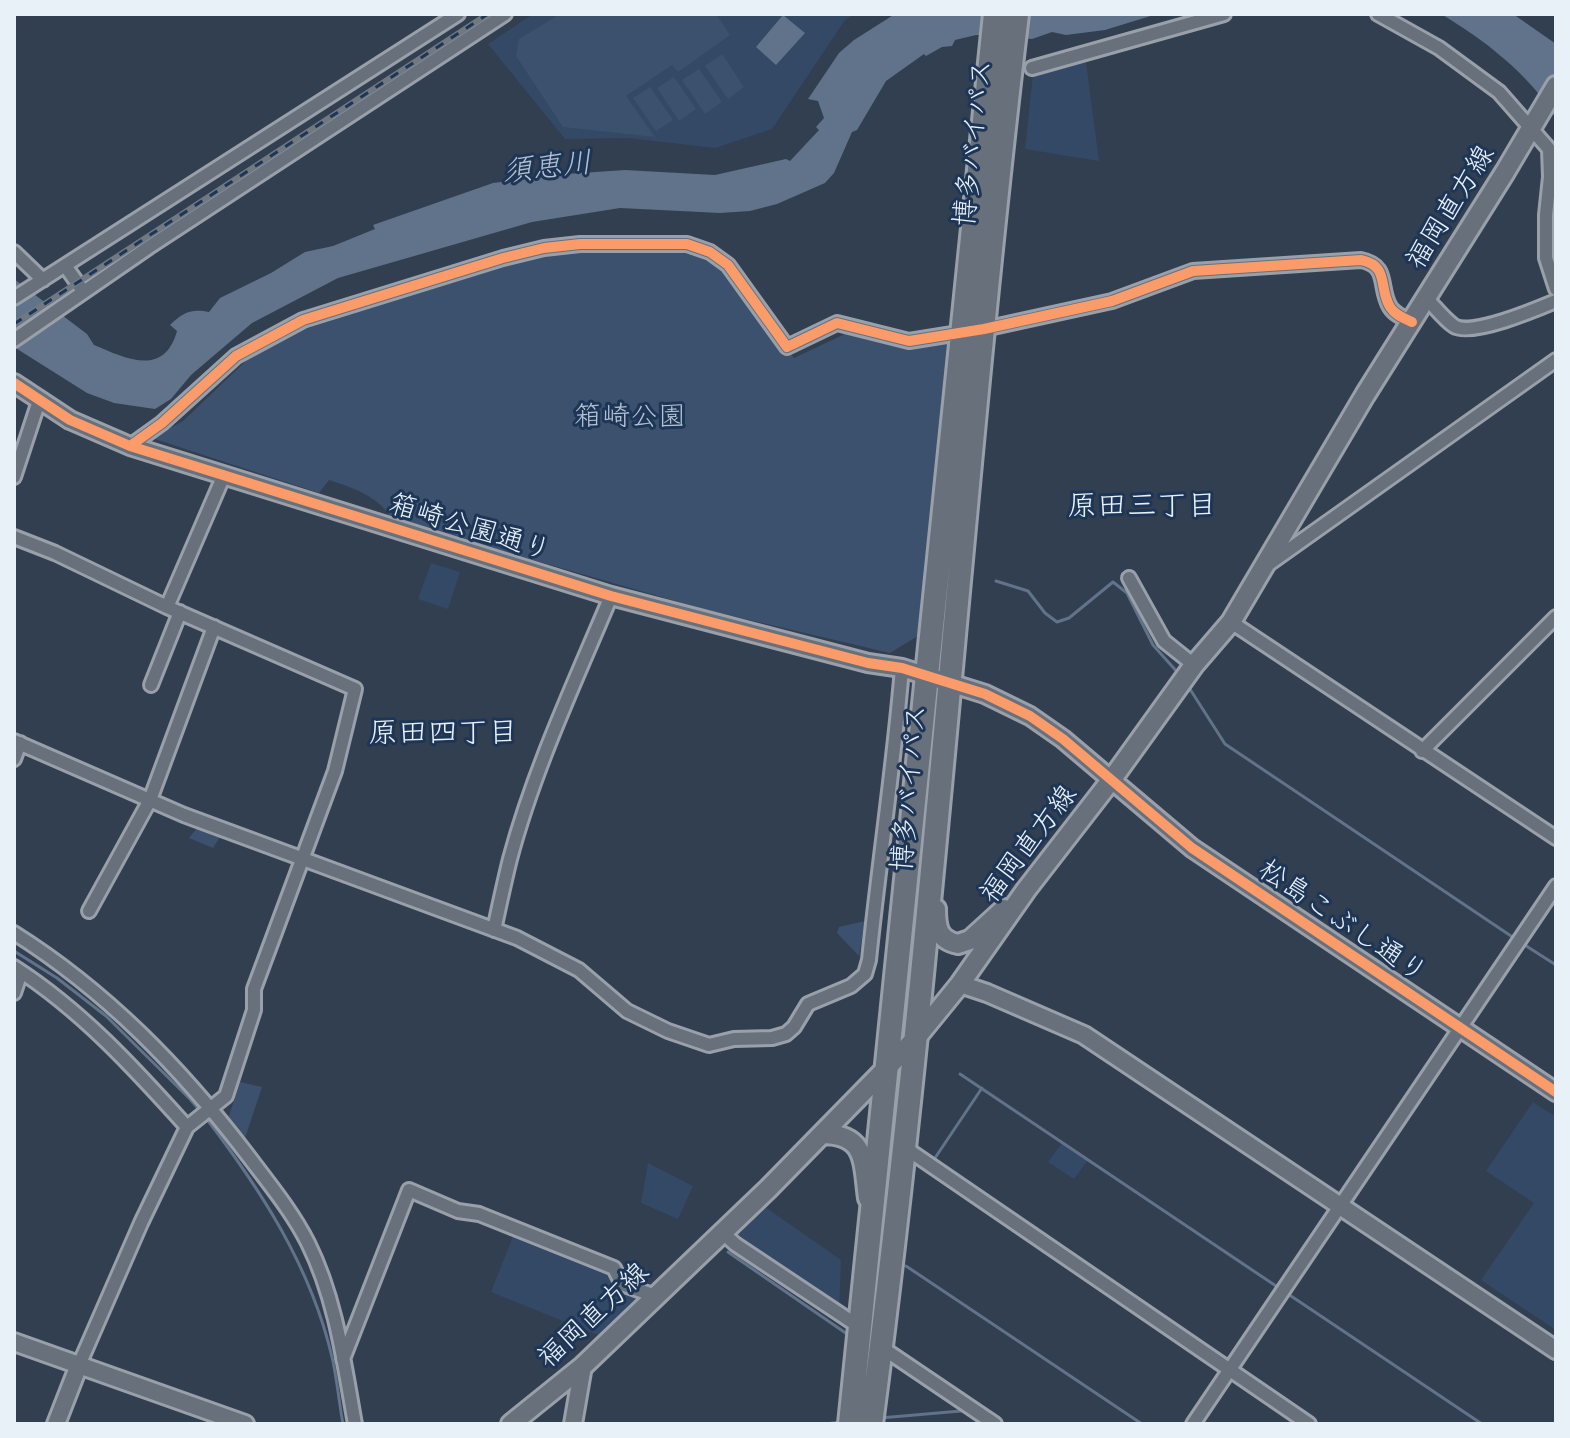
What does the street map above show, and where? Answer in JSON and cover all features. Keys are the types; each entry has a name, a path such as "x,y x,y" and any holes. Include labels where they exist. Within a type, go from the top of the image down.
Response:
{"highway":[{"name":"博多バイパス","path":"850,1424 888,1064 984,329 1002,55 995,14"},
{"name":"博多バイパス","path":"871,1424 916,1038 941,770 938,681 962,333 1002,55 1017,14"}],"main road":[{"name":"福岡直方線","path":"511,1424 583,1366 722,1232 916,1038 960,984 1194,665 1231,622 1365,395 1556,86"},
{"path":"941,770 936,928 951,943 964,943 1026,890"},
{"path":"822,1134 840,1134 854,1143 862,1154 871,1224"}],"street":[{"path":"14,298 458,14"},
{"path":"14,340 83,291 505,14"},
{"path":"1032,68 1224,14"},
{"path":"1378,14 1439,48 1534,122 1549,149 1546,258 1556,289"},
{"path":"130,446 162,423 236,356 303,320 503,258 544,248 580,244 687,244 710,252 728,265 787,347 837,323 909,341 984,329 1112,301 1193,271 1361,260 1373,263 1380,270 1388,305 1412,322"},
{"path":"14,252 43,280"},
{"path":"66,267 83,291"},
{"path":"1427,299 1455,327 1469,329 1528,313 1556,301"},
{"path":"1261,571 1555,363"},
{"name":"箱崎公園通り","path":"14,383 87,429 130,446 611,596 868,663 902,668 938,681"},
{"path":"14,477 39,401"},
{"path":"167,607 224,475"},
{"path":"14,537 355,689 335,771 254,989 254,1010 226,1096 190,1125 141,1223 56,1424"},
{"path":"1129,578 1164,641 1194,665"},
{"path":"494,930 525,812 570,692 611,596"},
{"path":"151,685 180,612"},
{"path":"1422,751 1556,617"},
{"path":"1231,622 1556,838"},
{"path":"89,911 150,800 214,627"},
{"path":"14,759 17,742 150,800 303,860 517,938 579,970 627,1011 709,1045 734,1039 772,1038 786,1034 808,1004 851,986 865,974 894,764 902,668"},
{"name":"松島こぶし通り","path":"938,681 985,694 1030,716 1063,739 1192,848 1556,1092"},
{"path":"1193,1424 1556,886"},
{"path":"14,933 88,984 165,1056 258,1168 308,1243 335,1315 355,1424"},
{"path":"14,993 18,969 121,1054 190,1125"},
{"path":"960,984 1084,1035 1556,1350"},
{"path":"904,1147 1309,1424"},
{"path":"343,1359 409,1190 458,1211 479,1214 614,1268 622,1284 655,1296"},
{"path":"722,1232 735,1244 861,1328"},
{"path":"14,1342 245,1424"},
{"path":"881,1347 995,1424"},
{"path":"573,1424 583,1366"}],"shaded area":[{"path":"533,14 855,14 845,20 772,129 715,148 628,138 565,139 488,44"},
{"path":"895,14 1157,14 1105,30 1066,35 1052,32 1032,39 976,35 955,40 952,46 942,47 926,56 924,54 886,81 857,130 852,132 834,173 825,183 777,204 750,211 720,213 620,208 532,222 338,278 252,323 191,375 171,399 155,409 114,403 87,393 14,347 14,279 87,334 94,345 130,359 153,360 171,346 177,331 170,325 183,315 192,311 209,312 220,298 305,252 333,246 375,229 373,225 493,183 625,170 715,175 786,159 790,161 819,130 816,127 824,118 818,101 808,99 839,53"},
{"path":"1441,14 1513,14 1556,44 1556,119 1546,103 1505,59"},
{"path":"783,15 805,33 776,65 756,47"},
{"path":"1086,63 1099,161 1025,149 1033,74"},
{"path":"431,563 460,572 448,609 418,599"},
{"path":"1533,1102 1556,1117 1556,1330 1481,1280 1534,1203 1486,1171"},
{"path":"1062,1143 1088,1160 1074,1179 1048,1162"},
{"path":"648,1163 693,1186 678,1219 641,1203"},
{"path":"765,1207 841,1260 839,1311 735,1237"},
{"path":"514,1234 610,1271 620,1288 638,1297 598,1335 491,1292"}],"green space":[{"path":"560,14 716,14 730,35 678,72 672,65 626,96 655,137 563,127 516,56 519,39"},
{"path":"722,54 744,87 728,99 705,66"},
{"path":"699,69 722,102 705,114 682,80"},
{"path":"674,77 696,109 679,121 657,88"},
{"path":"650,87 673,120 656,131 633,98"},
{"name":"箱崎公園","path":"594,250 680,251 728,271 794,358 847,333 920,348 950,342 921,634 890,653 703,609 392,519 373,499 329,480 319,493 152,438 183,421 250,357 302,330 534,257"},
{"path":"197,828 220,837 213,848 189,838"},
{"path":"865,921 859,956 837,933 839,927"},
{"path":"240,1082 262,1087 245,1138 228,1119"}],"waterway":[{"path":"996,581 1028,591 1045,613 1057,622 1069,618 1113,582 1127,593 1153,645 1179,674"},
{"path":"1188,686 1225,744 1514,938"},
{"path":"1520,942 1556,965"},
{"path":"14,951 57,978 106,1016 201,1112"},
{"path":"960,1074 1279,1288"},
{"path":"935,1158 982,1088"},
{"path":"206,1118 246,1173 282,1231 311,1292 334,1365 343,1424"},
{"path":"728,1252 850,1336"},
{"path":"906,1266 1142,1424"},
{"path":"1285,1292 1482,1424"},
{"path":"887,1360 982,1424"},
{"path":"880,1418 961,1411"},
{"path":"825,1424 841,1422"}],"tunnel":[{"path":"971,74 1032,68"}],"railway":[{"path":"14,324 488,14"}],"cycle path":[{"path":"130,446 162,423 236,356 303,320 503,258 544,248 580,244 687,244 710,252 728,265 787,347 837,323 909,341 984,329 1112,301 1193,271 1361,260 1380,272 1386,299 1392,310 1412,322"},
{"path":"14,383 70,420 130,446 611,596 868,663 902,668 985,694 1030,716 1063,739 1192,848 1556,1092"}],"district":[{"name":"原田三丁目","path":"1142,506"},
{"name":"原田四丁目","path":"443,733"}],"water label":[{"name":"須恵川","path":"547,167"}]}
